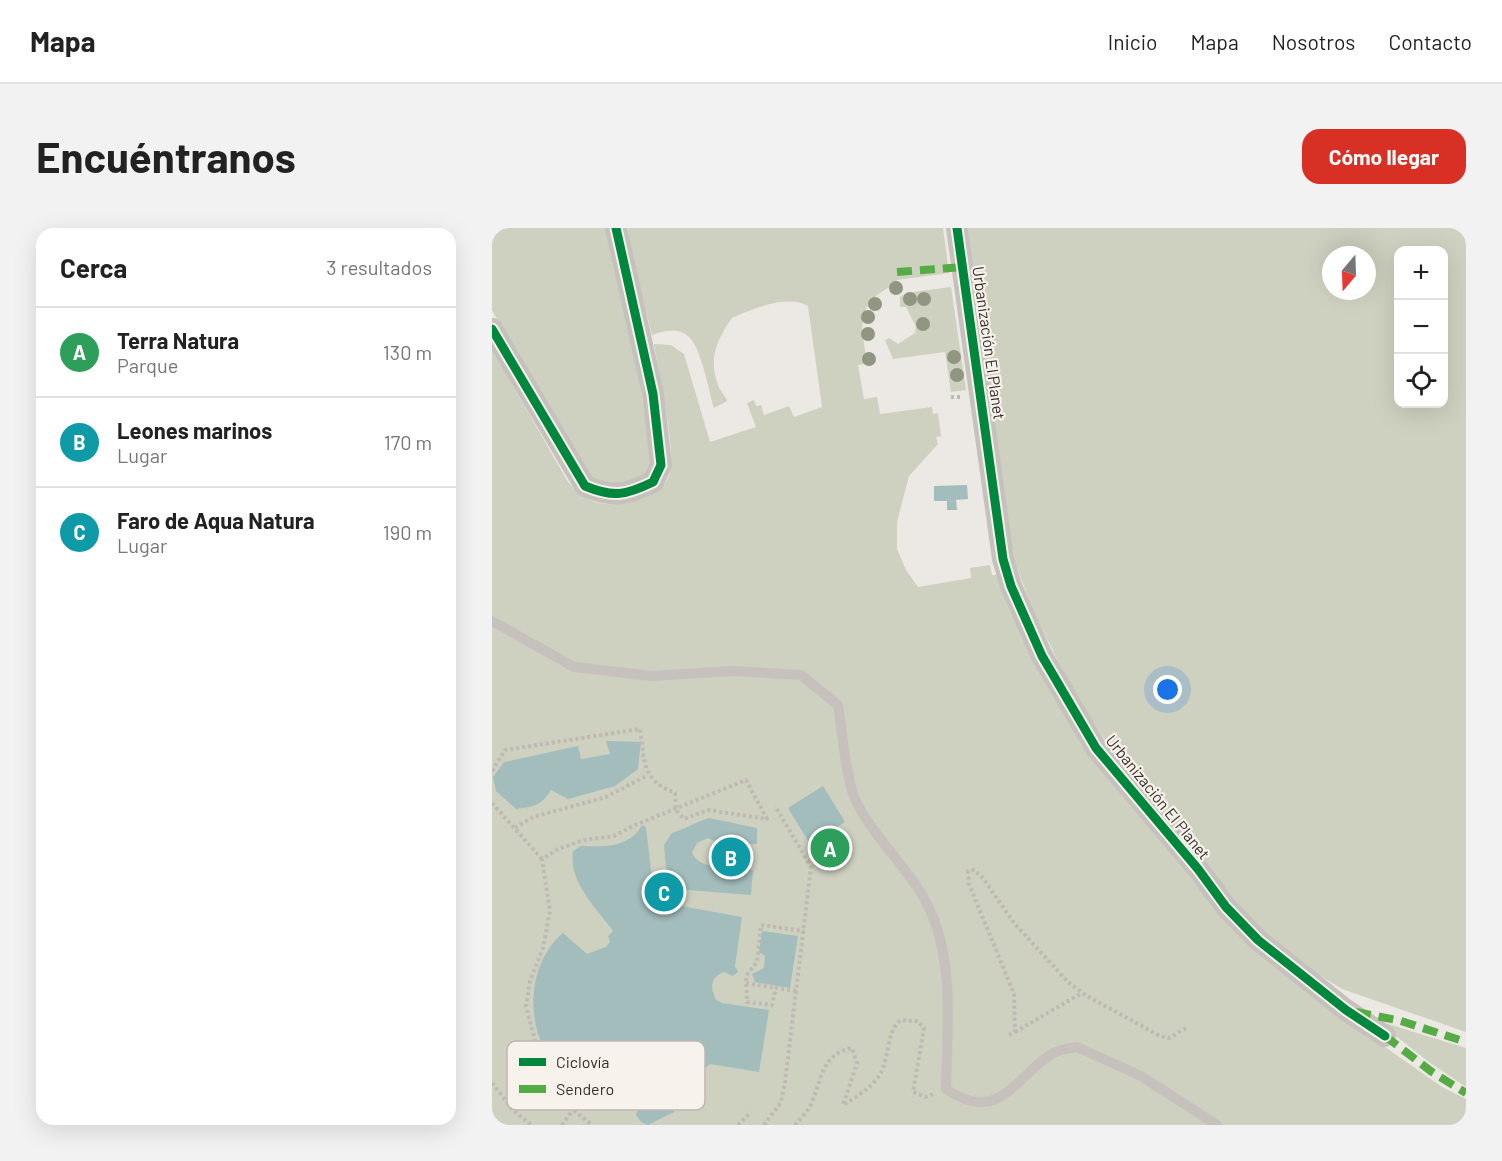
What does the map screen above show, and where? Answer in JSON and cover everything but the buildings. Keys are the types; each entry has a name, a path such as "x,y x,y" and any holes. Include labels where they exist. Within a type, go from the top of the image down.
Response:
{"street":[{"path":"492,329 585,486 605,494 629,494 653,482 661,465 653,394 616,228"},
{"name":"Urbanización El Planet","path":"957,228 1003,559 1011,586 1042,656 1096,748 1198,869 1226,907 1258,940 1346,1010 1385,1036"}],"lane":[{"path":"492,621 574,667 652,675 732,671 801,675 838,705 855,799 919,889 933,916 942,944 948,1002 946,1089 965,1111 976,1113"},
{"path":"1004,1109 1038,1066 1051,1054 1077,1047 1142,1076 1217,1125"}],"path":[{"path":"492,771 505,750 640,729 648,775 658,786 675,793 676,810 684,819 708,810 767,819 746,780 676,810 635,825 614,837 584,840 542,859"},
{"path":"515,828 533,817 606,797 648,775"},
{"path":"492,803 542,859 550,911 543,948 530,981 526,1006 535,1041"},
{"path":"764,1125 781,1102 811,867 775,806"},
{"path":"1015,1032 1014,994 969,884 969,871 974,870 983,878 1014,923 1082,993 1160,1036 1168,1038 1186,1028"},
{"path":"776,988 772,1005 747,1002 746,976 756,962 761,925 804,931"},
{"path":"746,983 796,991"},
{"path":"1009,1035 1082,993"},
{"path":"795,1125 811,1104 825,1062 842,1050 852,1048 857,1063 843,1105 867,1091 883,1068 892,1029 900,1020 918,1021 924,1028 913,1092 925,1097 946,1089"},
{"path":"492,1083 507,1103"},
{"path":"512,1110 531,1125"},
{"path":"562,1125 573,1110 592,1125"},
{"path":"738,1125 751,1112"}],"green space":[{"path":"492,228 606,228 638,368 651,464 645,476 608,487 581,471 492,310"},
{"path":"628,228 943,228 949,273 897,280 897,284 874,298 864,315 863,337 868,363 858,365 864,399 877,397 880,414 932,407 933,414 938,413 941,436 936,437 938,444 909,476 897,522 897,549 906,570 918,587 971,578 970,568 990,565 992,575 998,575 1119,789 1371,1040 1378,1042 1442,1087 1466,1099 1466,1125 492,1125 492,349 568,482 580,494 599,503 624,503 644,498 661,487 669,476 671,451 669,433 654,344 671,345 684,354 710,442 756,427 747,403 754,400 756,406 761,405 764,415 789,406 794,417 822,407 808,306 800,303 780,302 732,318 718,342 714,358 715,376 727,401 714,408 701,359 693,341 679,331 666,331 652,335 630,250"},
{"path":"968,228 1466,228 1466,1032 1342,989 1293,959 1249,922 1118,760 1072,690 1034,612 1013,558"},
{"path":"951,287 966,390 951,392 945,352 893,359 885,340 889,338 898,344 915,333 916,327 906,307 900,307 900,297 906,293"},
{"path":"1388,1024 1466,1048 1466,1087 1383,1026"}],"water":[{"path":"967,485 968,499 956,500 957,510 947,510 947,501 934,501 934,486"},
{"path":"606,741 641,742 638,769 615,786 568,799 551,790 537,804 516,809 496,791 493,777 504,762 578,746 581,759 610,754"},
{"path":"823,786 845,822 810,844 788,808"},
{"path":"709,818 757,828 757,844 721,844 708,838 697,843 692,852 701,863 709,866 753,870 751,895 675,889 667,879 664,845 672,833"},
{"path":"642,825 646,827 652,879 643,893 646,906 657,911 670,904 742,917 735,966 738,972 733,976 724,972 719,974 712,983 716,1000 722,1003 769,1010 759,1072 710,1064 705,1068 705,1041 541,1041 534,1017 533,1002 538,971 552,944 563,933 587,954 606,947 610,942 608,936 613,931 579,884 573,862 573,851 581,846 607,846 623,842 637,833"},
{"path":"762,931 798,936 790,988 755,982 752,974 764,968 765,956 759,952"},
{"path":"638,1110 674,1110 648,1125 641,1122 636,1115"}],"marked path":[{"path":"897,272 963,267"},
{"path":"1356,1012 1401,1021 1466,1042"},
{"path":"1385,1036 1432,1072 1466,1093"}],"cycle path":[{"path":"492,329 585,486 604,492 620,493 635,490 653,482 661,465 653,394 616,228"},
{"path":"957,228 1003,559 1011,586 1042,656 1096,748 1198,869 1226,907 1258,940 1346,1010 1385,1036"}],"place":[{"name":"Terra Natura","path":"830,848"},
{"name":"Leones marinos","path":"731,857"},
{"name":"Faro de Aqua Natura","path":"664,892"}]}
